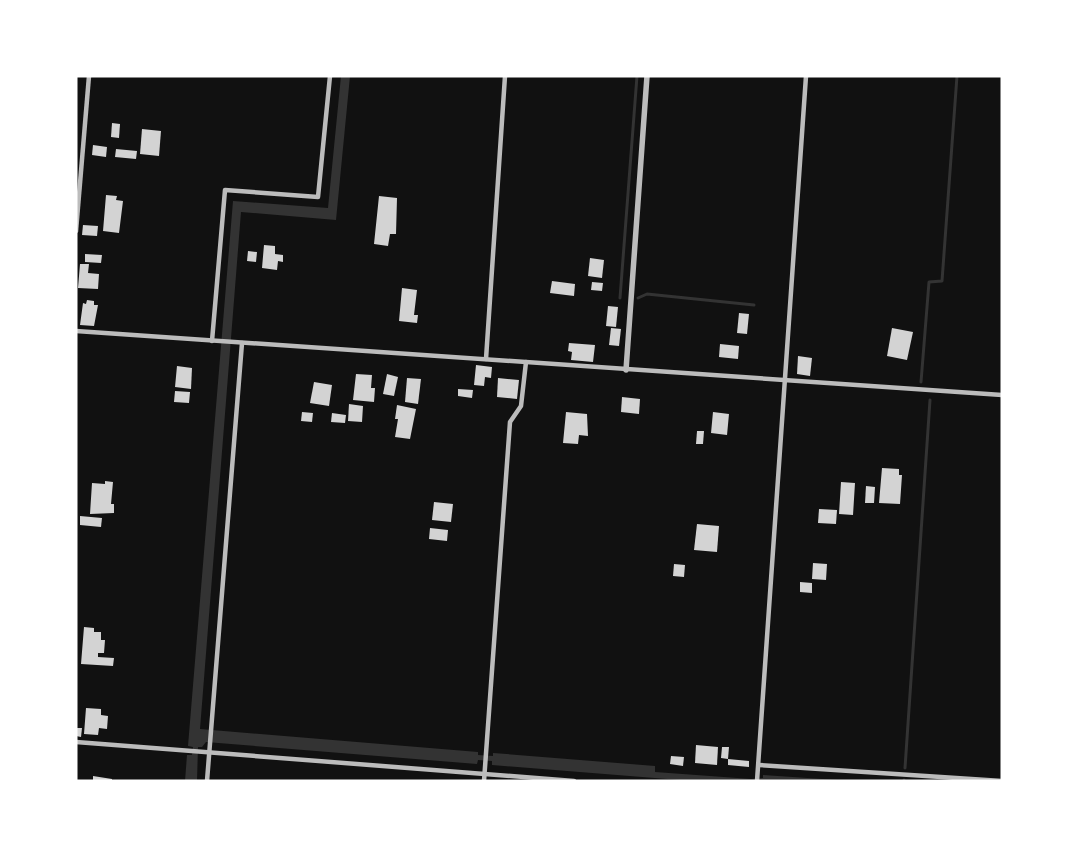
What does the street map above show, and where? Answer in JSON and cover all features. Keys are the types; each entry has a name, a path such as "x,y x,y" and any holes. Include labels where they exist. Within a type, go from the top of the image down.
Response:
{"street":[{"path":"76,231 89,76"},
{"path":"212,341 225,190 318,197 330,76"},
{"path":"486,359 505,76"},
{"path":"626,370 647,76"},
{"path":"757,778 806,76"},
{"path":"76,332 1002,394"},
{"path":"207,781 242,343"},
{"path":"484,781 510,422 521,406 526,362"},
{"path":"76,742 200,751 209,749 574,781"},
{"path":"759,766 1002,781"}],"shaded area":[{"path":"341,76 350,76 336,220 241,212 200,729 478,752 478,755 493,756 493,753 655,766 655,772 751,779 763,778 763,775 852,781 692,781 492,765 492,761 478,760 477,764 206,742 202,747 198,747 197,781 185,781 187,755 192,755 193,747 188,746 233,201 328,208"}],"building":[{"path":"112,123 120,124 119,138 111,137"},
{"path":"142,129 161,131 159,156 140,154"},
{"path":"93,145 107,147 106,157 92,155"},
{"path":"116,149 137,151 136,159 115,157"},
{"path":"106,195 117,196 116,200 123,201 119,233 103,231"},
{"path":"379,196 397,198 396,234 390,234 388,246 374,244"},
{"path":"83,225 98,226 97,236 82,235"},
{"path":"264,245 275,246 275,254 283,255 283,262 278,261 277,270 262,268"},
{"path":"248,251 257,252 256,262 247,261"},
{"path":"85,254 102,255 101,263 85,262"},
{"path":"590,258 604,260 602,278 588,276"},
{"path":"80,264 89,264 88,273 99,274 98,289 78,288"},
{"path":"552,281 575,284 574,296 550,293"},
{"path":"592,282 603,283 602,291 591,290"},
{"path":"402,288 417,290 414,315 418,315 417,323 399,321"},
{"path":"87,300 94,301 94,305 98,305 94,326 80,325 83,303 86,304"},
{"path":"608,306 618,307 616,327 606,326"},
{"path":"739,313 749,314 747,334 737,333"},
{"path":"611,328 621,329 619,346 609,345"},
{"path":"892,328 913,332 907,360 887,356"},
{"path":"569,343 595,345 593,362 571,360 572,352 568,351"},
{"path":"720,344 739,346 738,359 719,357"},
{"path":"798,356 812,358 810,376 797,374"},
{"path":"476,365 492,367 491,378 485,377 484,386 474,385"},
{"path":"177,366 192,368 191,389 175,387"},
{"path":"356,374 372,375 371,388 375,388 374,402 353,400"},
{"path":"387,374 398,377 394,396 383,394"},
{"path":"407,378 421,379 418,404 405,402"},
{"path":"498,378 519,380 517,399 497,397"},
{"path":"314,382 332,385 329,406 310,403"},
{"path":"458,389 473,390 472,398 458,396"},
{"path":"175,391 190,392 189,403 174,402"},
{"path":"622,397 640,399 639,414 621,412"},
{"path":"349,404 363,406 362,422 348,421"},
{"path":"397,405 416,409 410,439 395,437 398,419 395,419"},
{"path":"302,412 313,413 312,422 301,421"},
{"path":"566,412 587,414 588,436 579,435 578,444 563,443"},
{"path":"713,412 729,414 727,435 711,433"},
{"path":"332,413 346,415 345,423 331,422"},
{"path":"697,431 704,431 703,444 696,444"},
{"path":"882,468 899,469 899,475 902,475 900,504 879,503"},
{"path":"105,481 113,482 111,504 114,504 114,513 90,514 92,483 105,484"},
{"path":"841,482 855,483 853,515 839,514"},
{"path":"866,486 875,487 874,503 865,503"},
{"path":"434,502 453,504 451,522 432,520"},
{"path":"819,509 837,510 836,524 818,523"},
{"path":"80,516 102,518 101,527 80,525"},
{"path":"697,524 719,526 717,552 694,550"},
{"path":"430,528 448,530 447,541 429,539"},
{"path":"813,563 827,564 826,580 812,579"},
{"path":"674,564 685,565 684,577 673,576"},
{"path":"800,582 812,583 812,593 800,592"},
{"path":"84,627 94,628 94,632 101,632 101,640 105,640 104,653 98,653 98,657 114,658 113,666 81,664"},
{"path":"86,708 101,709 101,715 108,716 107,729 99,728 98,735 84,734"},
{"path":"76,728 82,728 81,737 76,736"},
{"path":"696,745 718,747 717,765 695,763"},
{"path":"722,747 729,747 728,759 721,758"},
{"path":"671,756 684,757 683,766 670,764"},
{"path":"728,759 749,761 749,767 728,765"},
{"path":"93,776 112,779 112,781 93,781"}],"waterway":[{"path":"620,298 637,76"},
{"path":"921,382 929,282 942,281 957,76"},
{"path":"638,298 647,294 754,305"},
{"path":"905,768 930,400"}]}
